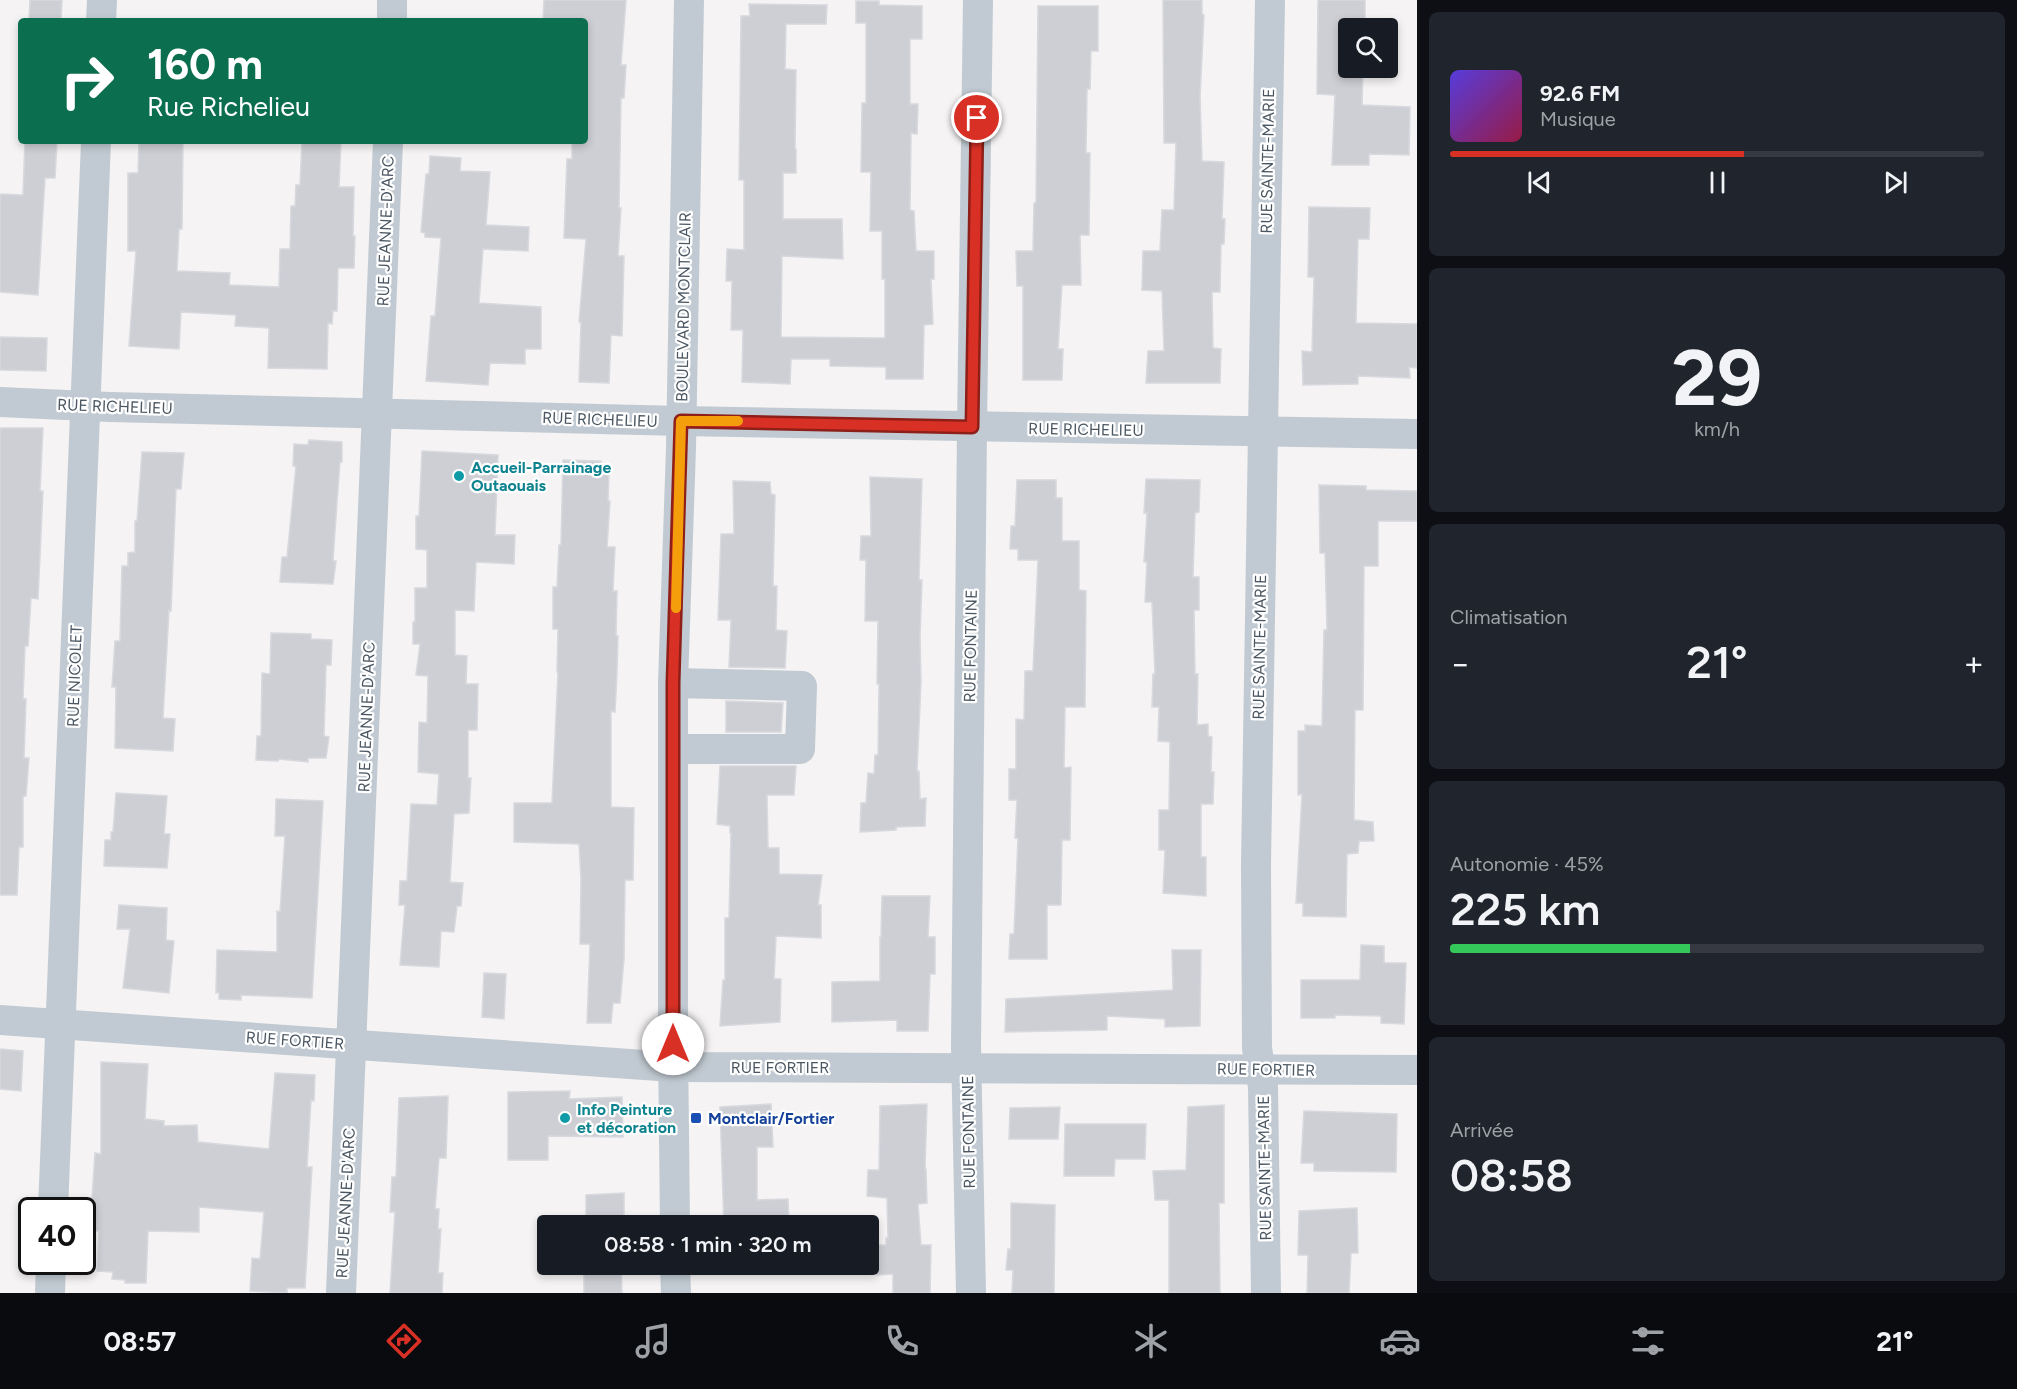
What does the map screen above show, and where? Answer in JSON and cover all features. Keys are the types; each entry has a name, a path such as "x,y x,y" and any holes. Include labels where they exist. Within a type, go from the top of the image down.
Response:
{"street":[{"path":"101,18 102,0"},
{"path":"392,0 392,18"},
{"name":"BOULEVARD MONTCLAIR","path":"675,1215 673,683 681,421 689,0"},
{"name":"RUE FONTAINE","path":"971,1293 967,1067 978,0"},
{"name":"RUE SAINTE-MARIE","path":"1266,1293 1263,1087 1257,1036 1256,864 1270,0"},
{"name":"RUE NICOLET","path":"53,1197 96,144"},
{"name":"RUE JEANNE-D'ARC","path":"341,1293 388,144"},
{"name":"RUE RICHELIEU","path":"0,402 681,421 1417,434"},
{"path":"673,683 802,686 800,749 673,749"},
{"name":"RUE FORTIER","path":"0,1020 673,1067 1417,1070"},
{"path":"50,1293 51,1275"},
{"path":"675,1275 676,1293"}],"building":[{"path":"30,0 62,0 61,18 29,18"},
{"path":"544,0 626,0 621,65 626,65 624,98 621,98 619,208 621,208 618,256 624,256 622,336 611,335 609,383 579,382 581,322 579,322 586,239 564,238 567,159 572,159 572,144 588,144 588,18 543,18"},
{"path":"1163,0 1202,0 1202,14 1204,15 1200,97 1202,161 1224,162 1222,219 1225,219 1224,244 1221,244 1220,292 1212,292 1213,348 1221,349 1220,383 1146,383 1148,351 1164,351 1162,291 1142,290 1143,251 1160,251 1162,210 1174,210 1176,143 1164,143"},
{"path":"1318,0 1365,0 1365,18 1338,18 1338,78 1363,78 1362,105 1410,107 1409,155 1369,154 1369,165 1332,165 1335,95 1317,94"},
{"path":"856,1 879,1 879,5 922,6 922,39 910,39 910,104 918,104 917,134 911,133 910,210 914,211 916,251 934,251 934,279 931,279 933,324 924,325 923,379 886,379 886,367 830,366 830,359 791,359 790,384 742,382 743,330 731,330 732,281 726,281 727,249 744,250 744,180 739,180 741,16 750,16 749,4 827,5 826,24 786,24 785,69 796,70 796,173 783,173 783,219 842,219 843,259 782,256 781,337 885,338 882,231 870,231 871,172 861,172 862,103 866,103 866,23 856,23"},
{"path":"1038,6 1098,6 1098,51 1091,51 1090,89 1087,89 1086,153 1090,153 1089,235 1080,235 1081,285 1062,285 1058,349 1063,349 1062,380 1023,380 1023,286 1017,286 1016,251 1033,251 1034,203 1036,203"},
{"path":"25,144 57,144 55,178 45,178 38,295 0,292 0,194 23,195"},
{"path":"139,144 183,144 182,229 179,229 177,271 230,273 229,285 279,287 280,249 290,249 291,206 295,206 296,185 300,185 302,144 341,144 339,187 354,187 354,268 338,268 337,311 333,311 332,324 328,323 327,369 268,368 269,328 235,326 236,315 181,312 179,349 129,346 136,251 128,251 128,173 138,173"},
{"path":"430,156 461,158 460,171 490,172 486,225 529,227 528,251 483,249 479,303 541,307 541,349 525,349 525,364 490,363 488,385 426,381 431,316 435,316 441,238 425,237 425,233 421,232 426,174 429,174"},
{"path":"1309,207 1370,208 1369,239 1358,239 1356,323 1417,324 1417,368 1409,367 1410,378 1358,376 1358,384 1303,385 1302,351 1312,352 1314,277 1308,277"},
{"path":"0,337 47,338 46,371 0,370"},
{"path":"0,428 43,428 40,491 43,491 38,599 31,598 28,646 25,646 24,758 29,758 26,796 23,796 23,847 19,847 17,895 0,895"},
{"path":"309,440 342,442 333,584 280,582 282,557 287,557 296,466 293,466 294,444 308,445"},
{"path":"422,451 498,455 495,535 515,535 514,564 476,562 474,611 455,610 455,655 467,656 466,684 478,684 477,730 468,730 468,778 471,778 469,813 454,814 450,882 463,883 461,906 457,906 454,932 441,931 439,967 400,965 405,905 399,905 400,881 407,881 411,804 437,805 439,774 418,772 419,722 427,723 428,676 416,675 420,644 413,644 415,588 427,588 427,550 416,549 416,516 419,516"},
{"path":"142,452 184,453 181,489 176,489 171,611 169,610 163,718 175,719 173,751 115,748 116,687 112,687 115,641 120,641 122,566 128,566 128,553 135,552 135,521 137,521"},
{"path":"563,460 601,461 602,471 609,472 607,547 615,547 613,591 617,591 616,636 618,636 615,712 611,711 611,807 634,808 633,880 625,880 624,959 620,1003 613,1003 611,1023 587,1023 590,944 580,944 579,844 514,842 514,803 552,803 558,672 558,629 553,629 553,587 557,587 559,545 561,545"},
{"path":"870,477 922,479 919,580 922,580 921,682 917,771 919,771 920,799 926,798 925,826 860,832 861,803 866,803 868,773 874,774 875,755 878,755 878,621 865,621 866,560 860,560 861,536 871,536"},
{"path":"1146,479 1200,480 1199,512 1195,513 1193,577 1199,577 1199,610 1194,610 1195,674 1198,674 1197,725 1208,724 1208,736 1212,737 1211,772 1214,772 1213,804 1201,804 1201,857 1206,857 1206,896 1163,893 1165,850 1159,850 1159,810 1169,810 1170,742 1158,741 1159,707 1152,707 1153,674 1155,674 1152,602 1145,602"},
{"path":"1017,480 1056,480 1056,498 1062,498 1062,541 1079,541 1079,590 1086,591 1085,707 1065,707 1064,768 1071,767 1070,840 1062,840 1061,905 1047,905 1047,959 1009,959 1010,934 1014,934 1018,838 1015,838 1017,800 1009,800 1009,769 1016,769 1016,719 1024,720 1025,671 1033,671 1038,560 1018,560 1018,549 1010,549 1011,526 1015,526"},
{"path":"733,481 770,482 771,494 775,495 773,586 777,586 776,630 787,631 785,668 729,667 731,620 718,620 721,534 734,534"},
{"path":"1319,485 1366,486 1366,490 1417,491 1417,521 1378,521 1378,566 1364,566 1363,710 1355,710 1354,820 1373,822 1374,841 1359,841 1358,853 1347,854 1346,917 1303,916 1303,903 1296,903 1302,794 1298,795 1298,731 1305,731 1305,725 1322,726 1324,630 1327,630 1325,553 1320,553"},
{"path":"271,633 311,634 311,639 332,640 331,665 326,665 324,736 329,737 326,758 308,758 308,762 279,759 278,761 256,760 257,736 261,736 262,673 270,674"},
{"path":"726,701 783,703 781,732 726,732"},
{"path":"720,766 796,766 794,795 767,795 768,848 779,848 779,874 822,875 818,905 821,905 821,938 776,936 774,979 781,979 780,1022 720,1026 723,980 725,980 725,918 729,918 731,833 730,826 717,824"},
{"path":"116,793 167,796 164,834 170,834 167,868 104,866 105,840 111,840 111,832 113,832"},
{"path":"276,799 323,801 312,998 241,995 241,1000 219,999 219,992 216,993 217,950 277,952 277,911 280,912 285,836 275,836"},
{"path":"882,896 930,896 928,937 935,937 935,974 930,974 928,1031 897,1031 897,1020 832,1022 832,982 880,981"},
{"path":"119,905 167,908 166,940 174,941 169,993 123,988 130,929 117,929"},
{"path":"1361,945 1384,946 1384,963 1406,963 1404,1024 1381,1023 1381,1016 1335,1015 1335,1018 1301,1018 1301,980 1360,980"},
{"path":"1172,950 1201,950 1200,1026 1165,1027 1165,1019 1107,1016 1107,1030 1005,1032 1006,999 1173,990"},
{"path":"484,973 506,974 504,1019 482,1017"},
{"path":"0,1049 23,1051 21,1091 0,1089"},
{"path":"101,1062 148,1064 145,1119 164,1121 164,1126 197,1125 198,1142 269,1149 275,1073 315,1075 314,1101 311,1100 307,1167 312,1167 305,1288 287,1288 287,1293 250,1291 252,1258 260,1259 264,1212 199,1207 199,1232 148,1231 146,1283 125,1283 125,1280 112,1279 113,1272 97,1271 99,1231 96,1231 96,1197 92,1197 95,1153 101,1154"},
{"name":"Info Peinture et décoration","path":"570,1091 569,1099 622,1097 623,1137 548,1136 548,1160 508,1160 508,1092"},
{"path":"448,1096 446,1158 439,1158 435,1209 439,1209 438,1229 441,1229 438,1273 443,1273 442,1293 390,1293 395,1212 390,1212 392,1177 396,1177 399,1098"},
{"path":"771,1104 773,1147 757,1147 757,1200 788,1199 789,1215 724,1215 720,1107"},
{"path":"927,1104 925,1169 927,1203 918,1204 921,1245 931,1245 930,1293 893,1293 893,1274 879,1275 879,1245 886,1245 886,1238 888,1238 887,1198 867,1196 868,1170 879,1170 880,1106"},
{"path":"1224,1105 1224,1203 1219,1203 1220,1293 1169,1293 1169,1200 1155,1200 1153,1171 1186,1170 1188,1107"},
{"path":"1060,1107 1058,1139 1009,1139 1010,1108"},
{"path":"1304,1111 1397,1114 1396,1172 1314,1171 1314,1163 1301,1163"},
{"path":"1065,1124 1146,1124 1145,1159 1115,1159 1114,1176 1064,1176"},
{"path":"624,1193 624,1215 586,1215 586,1195"},
{"path":"1011,1203 1055,1205 1054,1293 1012,1293 1013,1270 1006,1270 1008,1249 1011,1249"},
{"path":"1357,1208 1358,1253 1351,1253 1349,1293 1307,1293 1308,1255 1298,1255 1299,1211"},
{"path":"584,1275 621,1275 622,1293 584,1293"}],"slow traffic":[{"path":"676,608 681,421 738,421"}],"place":[{"name":"Accueil-Parrainage Outaouais","path":"459,476"},
{"name":"Info Peinture et décoration","path":"565,1118"},
{"name":"Montclair/Fortier","path":"696,1118"}],"route":[{"path":"673,1044 673,683 681,421 972,427 977,118"}]}
